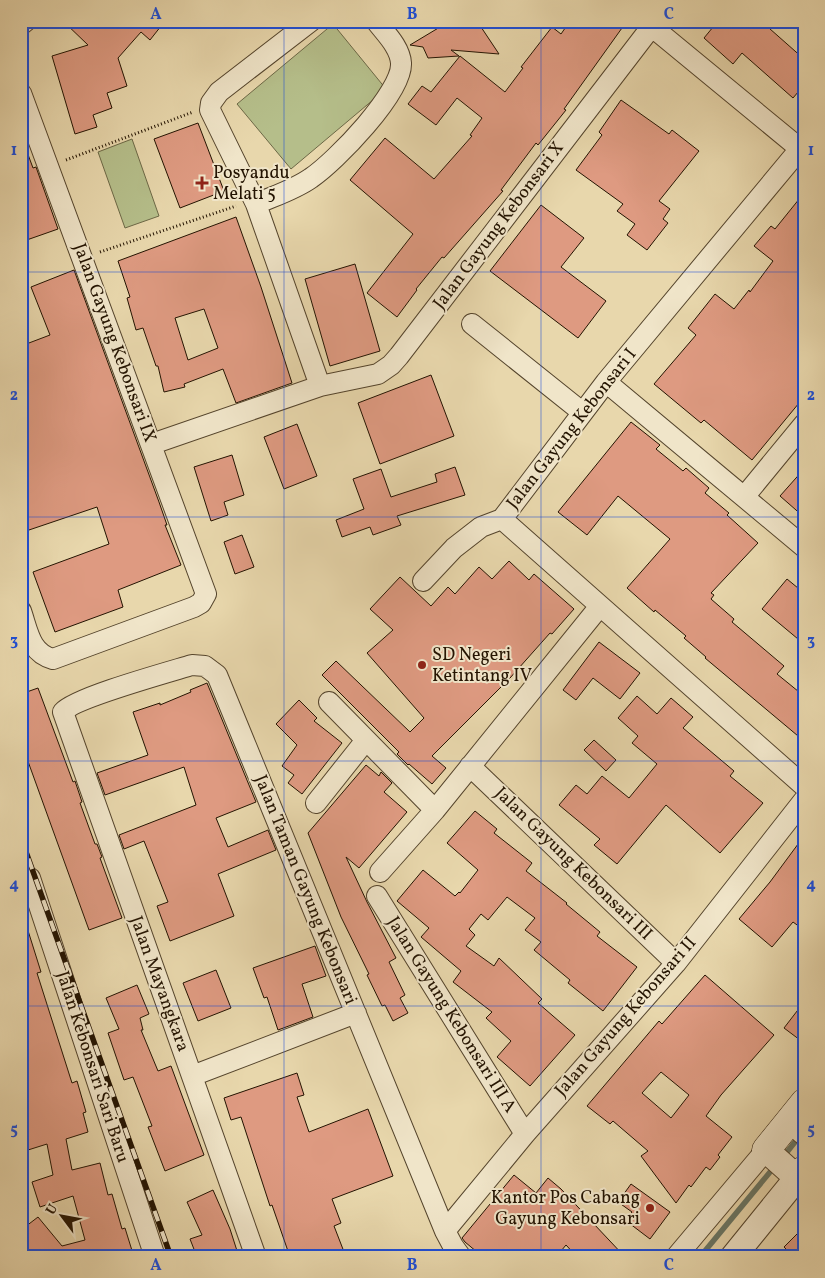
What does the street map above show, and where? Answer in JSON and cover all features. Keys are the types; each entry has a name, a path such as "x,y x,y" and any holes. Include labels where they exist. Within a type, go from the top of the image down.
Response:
{"main road":[{"path":"788,1168 799,1120"}],"street":[{"path":"21,25 26,21"},
{"path":"311,21 219,92 210,106 210,110 255,202 320,386"},
{"path":"255,202 298,186 312,178 333,161 364,126 398,80 401,66 400,59 395,47 376,21"},
{"path":"648,24 802,148"},
{"name":"Jalan Gayung Kebonsari X","path":"152,444 320,386 378,374 391,365 400,356 648,24"},
{"name":"Jalan Gayung Kebonsari IX","path":"21,93 206,594 201,603 194,607 53,659 44,657 34,649 21,611"},
{"name":"Jalan Gayung Kebonsari I","path":"802,148 606,382 502,519 804,786"},
{"path":"472,324 582,412"},
{"path":"606,382 804,547"},
{"path":"744,497 804,424"},
{"path":"423,581 454,548 481,527 502,519"},
{"path":"380,872 435,810 600,606"},
{"name":"Jalan Taman Gayung Kebonsari","path":"63,712 68,707 93,697 192,665 205,666 216,674 445,1232 452,1246 461,1257"},
{"path":"329,702 435,810"},
{"name":"Jalan Mayangkara","path":"63,712 256,1257"},
{"path":"316,803 366,740"},
{"name":"Jalan Gayung Kebonsari III","path":"470,766 676,963"},
{"name":"Jalan Gayung Kebonsari II","path":"445,1232 526,1134 676,963 804,800"},
{"name":"Jalan Kebonsari Sari Baru","path":"30,878 155,1257"},
{"name":"Jalan Gayung Kebonsari III A","path":"377,896 526,1134"},
{"path":"192,1076 356,1014"},
{"path":"676,1257 788,1168"},
{"path":"733,1257 788,1168"}],"path":[{"path":"48,166 210,106"},
{"path":"83,258 255,202"}],"green space":[{"path":"333,24 386,89 291,169 237,104"},
{"path":"132,139 159,216 125,228 98,152"}],"building":[{"path":"63,21 165,21 150,40 141,32 118,58 127,86 107,93 112,108 93,115 97,127 75,134 52,56 88,45"},
{"path":"450,21 477,21 499,54 451,50 459,56 428,58 423,47 410,45"},
{"path":"570,21 627,21 564,109 566,110 538,145 536,143 501,190 503,191 444,258 442,257 416,289 397,317 367,293 413,234 350,180 385,138 434,179 472,136 470,135 482,118 457,98 436,125 408,104 422,86 431,92 460,56 505,92 523,68 521,67 552,27 561,34"},
{"path":"718,21 761,21 804,59 804,85 793,98 742,53 733,64 704,38"},
{"path":"621,100 669,134 672,130 699,151 659,201 670,209 663,219 668,223 647,250 627,235 635,224 617,211 623,204 576,170 602,135 599,132"},
{"path":"198,123 224,191 180,208 154,139"},
{"path":"21,141 23,141 33,168 36,167 58,229 21,242"},
{"path":"804,193 804,397 752,460 704,420 701,423 654,384 696,335 688,328 715,294 734,309 749,290 750,292 773,261 754,246 771,226 775,229"},
{"path":"541,205 584,238 561,267 606,301 578,338 490,271"},
{"path":"236,217 292,383 236,403 223,369 184,384 185,387 164,392 158,366 156,366 143,328 136,330 127,298 130,297 118,261","holes":["204,309 218,348 188,360 175,318"]},
{"path":"355,264 380,351 330,366 305,279"},
{"path":"74,270 181,565 118,590 123,607 55,632 33,572 109,544 97,507 26,531 21,517 21,346 50,335 31,287"},
{"path":"431,375 454,436 380,464 358,403"},
{"path":"631,422 660,445 656,449 683,471 686,468 709,488 705,493 729,513 727,515 758,543 711,593 714,595 711,599 734,619 732,622 784,666 777,674 804,696 804,741 705,658 684,638 686,636 655,610 654,612 627,588 670,539 618,496 587,535 558,512"},
{"path":"297,424 317,476 284,489 264,437"},
{"path":"232,455 244,495 224,502 228,515 211,521 194,467"},
{"path":"455,467 465,495 397,516 401,525 373,535 370,527 342,537 336,520 364,509 353,479 381,469 391,497 437,482 435,474"},
{"path":"804,469 804,517 780,496"},
{"path":"242,535 254,567 235,574 224,542"},
{"path":"509,561 529,580 534,574 574,609 510,678 432,756 446,768 432,784 408,765 397,754 399,752 322,675 336,661 410,732 424,718 367,653 393,630 370,609 400,577 431,606 448,587 455,594 479,567 492,579"},
{"path":"787,579 804,593 804,644 762,609"},
{"path":"599,642 640,673 620,699 593,678 576,700 563,690"},
{"path":"207,683 256,802 216,818 228,847 268,830 276,850 218,874 234,916 170,941 157,906 168,902 144,841 124,849 119,835 196,805 184,767 105,795 97,773 148,755 133,712 160,703 160,705"},
{"path":"38,688 73,782 75,781 82,802 80,803 95,844 97,844 102,857 100,858 122,918 89,930 21,742 21,694"},
{"path":"637,696 657,714 671,698 693,717 683,728 734,771 730,776 763,803 720,853 666,805 617,864 594,845 600,839 559,805 576,785 587,794 602,776 629,798 657,764 632,743 638,736 618,718"},
{"path":"299,700 317,718 314,721 342,743 302,794 288,783 294,775 282,766 297,745 276,724"},
{"path":"594,740 616,760 606,771 584,750"},
{"path":"366,765 379,776 381,772 392,783 384,792 407,812 359,868 346,857 396,958 389,962 405,995 400,998 408,1013 393,1021 385,1005 382,1006 367,975 369,974 341,917 308,833"},
{"path":"475,811 497,829 494,833 532,863 526,871 600,932 597,936 637,967 603,1011 568,983 570,980 534,950 541,942 525,930 535,918 507,897 488,920 481,914 469,929 475,935 466,946 494,966 499,958 542,999 538,1003 575,1035 530,1086 497,1057 511,1041 486,1018 492,1012 453,982 461,971 421,937 429,928 397,901 423,870 455,896 460,893 478,870 447,843"},
{"path":"804,836 804,930 793,922 772,947 739,919 770,882"},
{"path":"21,921 25,921 41,972 37,973 72,1083 77,1081 86,1112 83,1113 88,1132 66,1139 72,1170 100,1163 108,1195 112,1194 122,1229 125,1228 134,1257 21,1257 21,1237 28,1231 25,1227 38,1217 62,1246 85,1240 73,1196 40,1207 32,1182 53,1175 47,1144 28,1150 23,1133 27,1132 21,1112 21,1099 26,1098 21,1082"},
{"path":"315,946 326,976 302,984 313,1017 278,1030 267,997 264,998 253,968"},
{"path":"216,970 231,1008 198,1021 183,983"},
{"path":"705,975 774,1035 721,1095 706,1116 732,1137 718,1155 720,1157 710,1170 706,1167 691,1187 689,1185 676,1203 641,1156 648,1151 613,1121 610,1124 587,1106 659,1021 662,1024","holes":["661,1072 689,1095 671,1118 642,1093"]},
{"path":"137,985 149,1014 140,1018 143,1030 141,1030 158,1071 171,1066 204,1155 165,1171 148,1127 152,1126 133,1077 124,1080 108,1033 119,1029 106,998"},
{"path":"804,1002 804,1043 784,1028"},
{"path":"297,1073 304,1095 297,1097 309,1132 368,1109 393,1176 332,1199 341,1223 334,1226 346,1257 290,1257 272,1205 270,1206 241,1117 231,1120 224,1098"},
{"path":"514,1175 536,1193 548,1178 561,1189 625,1257 577,1257 566,1245 556,1257 483,1257 462,1238"},
{"name":"Kantor Pos Cabang Gayung Kebonsari","path":"631,1184 670,1212 650,1239 625,1220 632,1212 618,1202"},
{"path":"213,1190 230,1229 239,1257 197,1257 190,1239 202,1235 187,1202"},
{"path":"804,1227 804,1257 794,1257 784,1247"}],"waterway":[{"path":"783,1157 799,1137"},
{"path":"700,1257 775,1166"}],"railway":[{"path":"21,838 171,1257"}],"place":[{"name":"Posyandu Melati 5","path":"202,183"},
{"name":"SD Negeri Ketintang IV","path":"422,665"},
{"name":"Kantor Pos Cabang Gayung Kebonsari","path":"650,1208"}]}
